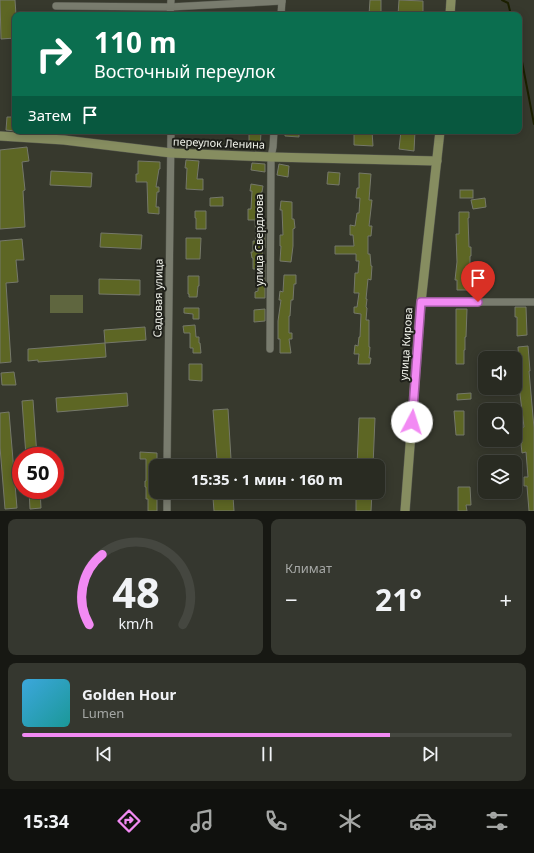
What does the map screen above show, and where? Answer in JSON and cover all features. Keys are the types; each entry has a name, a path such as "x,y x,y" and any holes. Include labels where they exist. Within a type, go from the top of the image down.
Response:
{"street":[{"path":"450,12 451,0"},
{"path":"56,6 282,1 281,12"},
{"name":"Садовая улица","path":"167,459 171,134"},
{"name":"улица Свердлова","path":"270,350 271,157 274,134"},
{"name":"улица Кирова","path":"405,511 421,302 440,134"},
{"name":"переулок Ленина","path":"0,136 64,140 171,154 437,161"},
{"path":"421,302 534,302"},
{"path":"167,499 167,511"}],"green space":[{"path":"50,295 83,295 83,313 50,313"}],"building":[{"path":"0,0 15,0 16,12 12,12 12,38 1,39"},
{"path":"370,0 381,0 381,12 369,12"},
{"path":"399,0 423,1 423,12 398,12"},
{"path":"7,117 12,117 12,131 6,130"},
{"path":"249,134 261,134 260,147 249,147"},
{"path":"285,134 299,134 299,137 285,136"},
{"path":"354,134 372,134 373,146 354,145"},
{"path":"401,134 415,134 414,151 399,149"},
{"path":"27,147 29,161 22,162 25,190 23,191 25,227 0,229 0,150"},
{"path":"186,160 199,161 197,179 203,179 203,190 186,189"},
{"path":"138,161 160,162 156,187 159,187 159,192 157,192 156,207 159,207 159,214 148,213 147,182 136,182 136,174 138,174"},
{"path":"252,163 265,164 265,172 251,170"},
{"path":"279,164 289,166 288,177 277,175"},
{"path":"51,171 92,173 91,187 50,185"},
{"path":"328,172 340,173 339,185 327,184"},
{"path":"359,173 371,174 369,200 372,200 369,226 372,226 371,236 368,236 368,254 370,254 372,266 371,280 368,279 366,299 366,320 369,320 370,364 358,364 359,354 354,354 355,345 358,346 360,337 361,314 354,313 354,307 357,307 359,293 354,293 355,273 358,273 359,261 356,261 356,254 335,254 335,246 354,246 353,235 350,235 350,225 355,226 357,213 359,213 360,198 356,198 357,188 359,188"},
{"path":"251,184 263,186 259,209 262,209 262,226 265,226 265,248 262,248 263,263 265,263 265,298 255,298 255,292 258,291 258,269 253,269 253,258 251,252 253,252 253,241 256,241 255,220 248,220 248,209 251,209"},
{"path":"460,190 473,190 473,198 460,198"},
{"path":"223,197 223,206 210,206 210,198"},
{"path":"485,198 486,207 473,209 471,200"},
{"path":"281,201 292,202 292,219 294,219 295,228 293,229 291,262 280,261 280,235 283,235 282,210 280,210"},
{"path":"195,211 206,211 206,229 196,229"},
{"path":"459,212 469,212 469,247 471,247 471,256 470,267 466,266 466,285 474,285 474,290 457,290 457,280 455,280 457,262 456,234 459,234"},
{"path":"101,233 142,235 141,249 100,247"},
{"path":"186,238 201,238 200,259 186,259"},
{"path":"22,239 24,260 16,260 18,282 6,283 11,362 0,363 0,241"},
{"path":"284,275 296,275 296,284 294,284 293,300 291,300 289,316 289,333 292,333 292,339 289,339 291,353 280,353 280,339 278,339 278,321 281,300 279,300 280,291 283,292"},
{"path":"188,276 199,276 197,297 189,297"},
{"path":"99,279 140,280 140,295 99,294"},
{"path":"515,307 526,307 527,335 517,336 517,317 515,317"},
{"path":"184,308 199,308 199,319 193,319 193,314 184,313"},
{"path":"265,309 265,321 254,322 254,310"},
{"path":"456,309 467,309 464,364 456,364"},
{"path":"195,325 196,337 199,337 201,353 193,353 193,348 190,348 190,333 184,333 183,326"},
{"path":"145,327 146,340 105,343 104,330"},
{"path":"105,343 106,357 38,362 38,360 28,361 28,349"},
{"path":"528,346 534,428 534,511 529,511 527,486 524,486 524,477 528,477 526,452 522,453 521,447 522,428 524,427 520,395 522,395 522,351 518,351 518,347"},
{"path":"189,364 202,364 202,381 189,380"},
{"path":"14,372 16,385 2,385 1,373"},
{"path":"127,393 128,406 57,412 56,398"},
{"path":"471,393 471,399 457,400 457,394"},
{"path":"33,400 36,447 25,447 22,401"},
{"path":"228,409 231,459 217,459 213,410"},
{"path":"454,411 464,411 464,435 456,435"},
{"path":"9,412 12,448 12,499 16,499 17,508 5,509 0,447 0,413"},
{"path":"359,418 375,418 373,459 357,459"},
{"path":"140,452 157,453 157,459 149,459 149,499 157,499 157,511 148,511 148,499 146,499 145,487 146,459 140,459"},
{"path":"458,487 470,487 471,505 466,505 467,511 458,511"},
{"path":"29,499 40,499 41,508 30,509"},
{"path":"213,499 233,499 234,511 214,511"},
{"path":"356,499 372,499 371,511 356,511"}],"waterway":[{"path":"502,0 508,3 510,12"},
{"path":"522,62 534,124"}],"route":[{"path":"412,422 421,302 478,302"}]}
